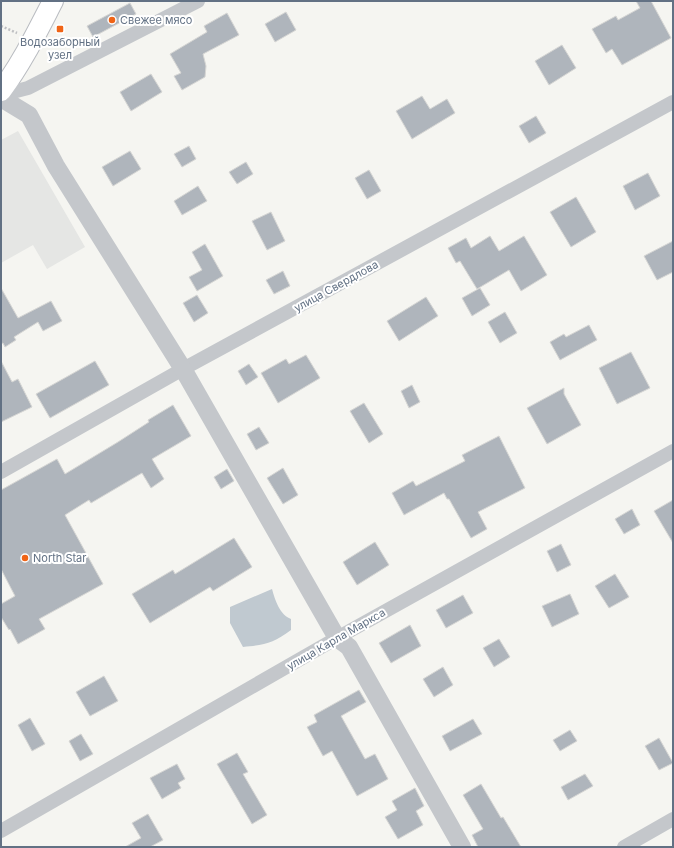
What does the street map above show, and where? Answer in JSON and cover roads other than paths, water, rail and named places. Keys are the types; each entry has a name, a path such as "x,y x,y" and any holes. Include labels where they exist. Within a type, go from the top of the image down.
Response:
{"main road":[{"path":"1,91 34,40 53,1"}],"street":[{"path":"1,96 28,88 198,1"},
{"path":"1,96 29,115 56,166 183,369 338,638 349,647 462,847"},
{"name":"улица Свердлова","path":"1,472 183,369 673,102"},
{"name":"улица Карла Маркса","path":"1,831 338,638 673,450"},
{"path":"624,847 673,819"}],"place":[{"name":"Свежее мясо","path":"112,20"},
{"name":"Водозаборный узел","path":"60,29"},
{"name":"North Star","path":"25,558"}]}
